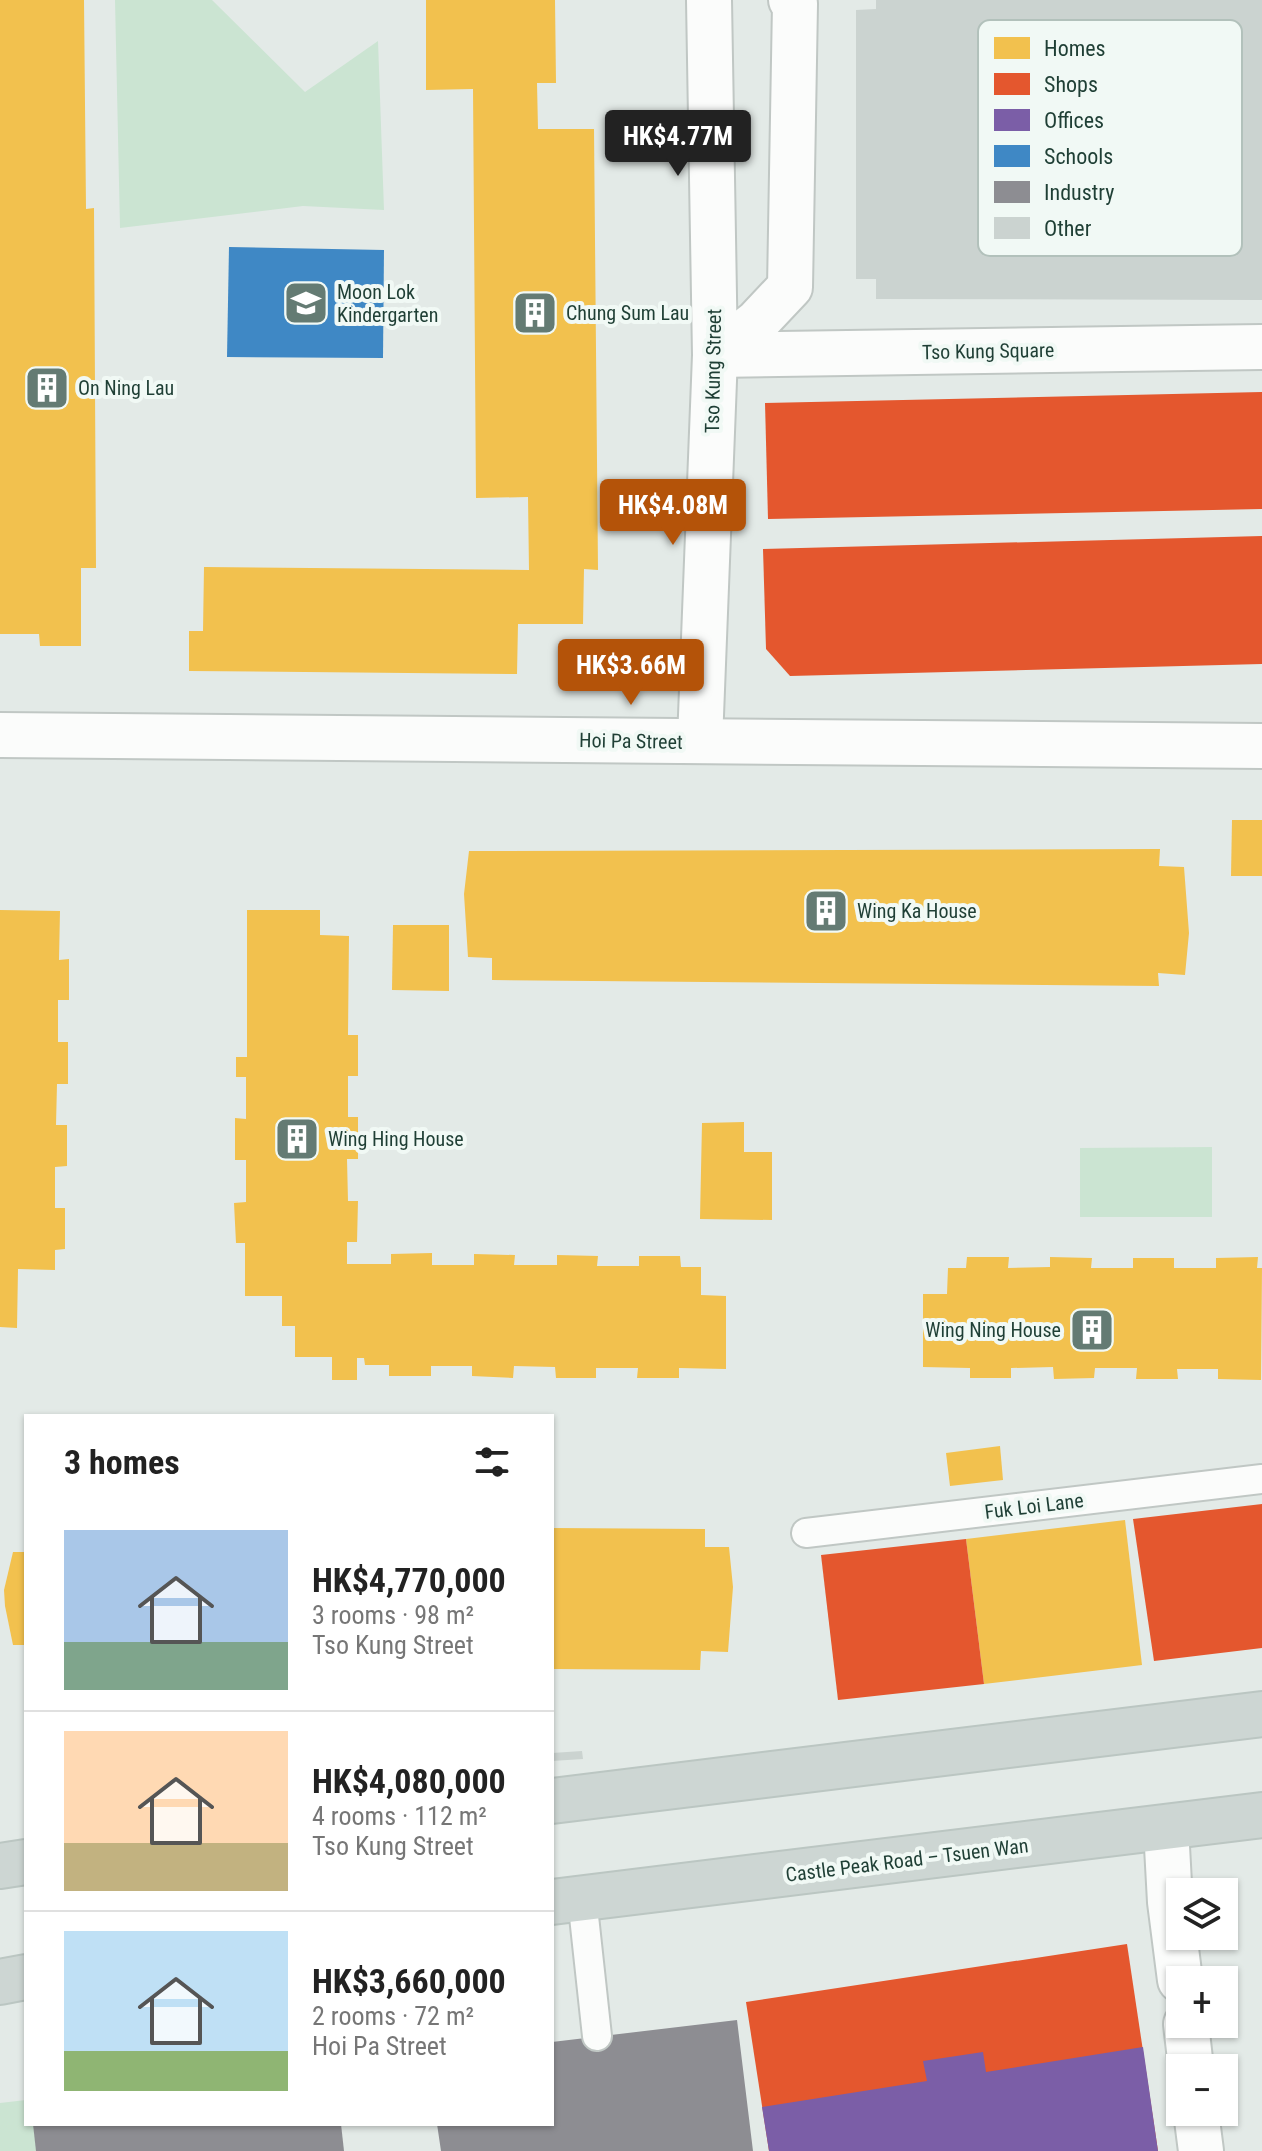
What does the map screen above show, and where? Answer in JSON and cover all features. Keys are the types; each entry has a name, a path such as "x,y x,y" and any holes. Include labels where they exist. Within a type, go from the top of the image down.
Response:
{"main road":[{"path":"554,1801 1262,1714"},
{"name":"Castle Peak Road – Tsuen Wan","path":"567,1900 1262,1815"},
{"path":"0,1866 24,1862"},
{"path":"0,1982 24,1977"}],"street":[{"name":"Tso Kung Street","path":"700,741 715,355 709,0"},
{"path":"715,355 757,322 790,287 795,4 791,0"},
{"name":"Tso Kung Square","path":"715,355 1262,347"},
{"name":"Hoi Pa Street","path":"0,735 1262,746"},
{"path":"1166,1828 1170,1902 1178,1966"},
{"path":"1198,2126 1201,2151"}],"lane":[{"name":"Fuk Loi Lane","path":"806,1533 1262,1479"},
{"path":"567,1900 597,2036"}],"green space":[{"path":"115,0 212,0 305,92 378,41 384,210 303,206 120,228"},
{"path":"1212,1147 1212,1217 1080,1217 1080,1148"},
{"path":"24,2100 24,2126 200,2126 194,2151 0,2151 0,2103"}],"building: Homes":[{"name":"On Ning Lau","path":"0,0 84,0 86,209 94,208 96,568 81,568 81,646 40,646 39,634 0,634"},
{"name":"Chung Sum Lau","path":"426,0 555,0 556,83 537,83 538,129 594,129 598,570 584,569 583,624 518,624 517,674 189,671 189,631 203,631 204,567 529,570 528,497 476,498 473,89 426,90"},
{"path":"1232,820 1262,820 1262,876 1231,876"},
{"name":"Wing Ka House","path":"1160,849 1159,866 1184,867 1189,933 1185,975 1158,973 1159,986 492,980 492,958 468,957 464,894 469,851"},
{"path":"0,910 60,911 59,960 69,959 69,1000 58,1000 58,1042 68,1042 68,1084 57,1084 56,1125 67,1125 67,1166 55,1167 55,1208 65,1208 65,1249 55,1250 55,1270 18,1269 17,1328 0,1327"},
{"name":"Wing Hing House","path":"247,910 320,910 320,935 349,936 348,1035 358,1035 358,1076 348,1076 348,1117 358,1117 358,1159 347,1159 348,1201 358,1201 357,1242 347,1242 347,1264 391,1264 391,1254 432,1253 432,1265 474,1265 474,1254 515,1255 514,1265 557,1265 557,1255 598,1256 597,1266 639,1266 639,1256 680,1256 681,1267 701,1267 701,1295 726,1296 726,1369 679,1368 679,1378 637,1378 638,1368 596,1368 596,1378 556,1378 555,1367 514,1366 513,1378 472,1376 472,1366 431,1366 431,1376 389,1376 389,1365 365,1365 364,1358 357,1358 357,1380 332,1380 332,1357 295,1357 295,1326 282,1326 282,1296 245,1296 245,1243 236,1243 234,1203 246,1202 246,1160 235,1160 235,1118 246,1119 246,1077 236,1077 236,1057 247,1057"},
{"path":"393,925 449,925 449,991 392,990"},
{"path":"744,1122 744,1152 772,1152 772,1220 700,1219 702,1123"},
{"name":"Wing Ning House","path":"967,1257 1009,1257 1008,1268 1050,1267 1050,1257 1092,1258 1091,1268 1133,1268 1133,1258 1174,1258 1174,1268 1216,1268 1216,1258 1258,1257 1257,1268 1262,1268 1261,1380 1218,1379 1218,1369 1177,1369 1178,1379 1136,1379 1137,1368 1095,1368 1094,1378 1054,1379 1053,1367 1011,1368 1011,1378 970,1378 970,1368 923,1367 923,1294 947,1294 948,1268 966,1268"},
{"path":"1000,1446 1003,1480 950,1486 946,1453"},
{"path":"1125,1520 1142,1665 984,1684 966,1539"},
{"path":"554,1528 705,1529 705,1547 729,1547 733,1587 728,1652 701,1651 700,1670 554,1669"},
{"path":"13,1552 24,1552 24,1645 13,1645 4,1590"}],"building: Shops":[{"path":"1262,392 1262,509 768,519 765,403"},
{"path":"1262,536 1262,664 790,676 766,649 763,549"},
{"path":"1262,1504 1262,1648 1154,1661 1133,1519"},
{"path":"966,1539 984,1684 838,1700 821,1555"},
{"path":"1127,1944 1158,2151 769,2151 746,2002"}],"building: Offices":[{"path":"1143,2047 1158,2151 769,2151 762,2107 927,2081 923,2061 983,2052 986,2072"}],"building: Schools":[{"name":"Moon Lok Kindergarten","path":"229,247 384,250 383,358 227,357"}],"building: Industry":[{"path":"737,2020 753,2151 441,2151 437,2126 554,2126 554,2042"},
{"path":"33,2126 341,2126 344,2151 36,2151"}],"building: Other":[{"path":"876,0 1262,0 1262,300 876,299 876,279 856,279 856,10 876,9"},
{"path":"582,1751 583,1759 554,1761 554,1753"}],"place":[{"name":"Moon Lok Kindergarten","path":"306,303"},
{"name":"Chung Sum Lau","path":"535,313"},
{"name":"On Ning Lau","path":"47,388"},
{"name":"Wing Ka House","path":"826,911"},
{"name":"Wing Hing House","path":"297,1139"},
{"name":"Wing Ning House","path":"1092,1330"}]}
